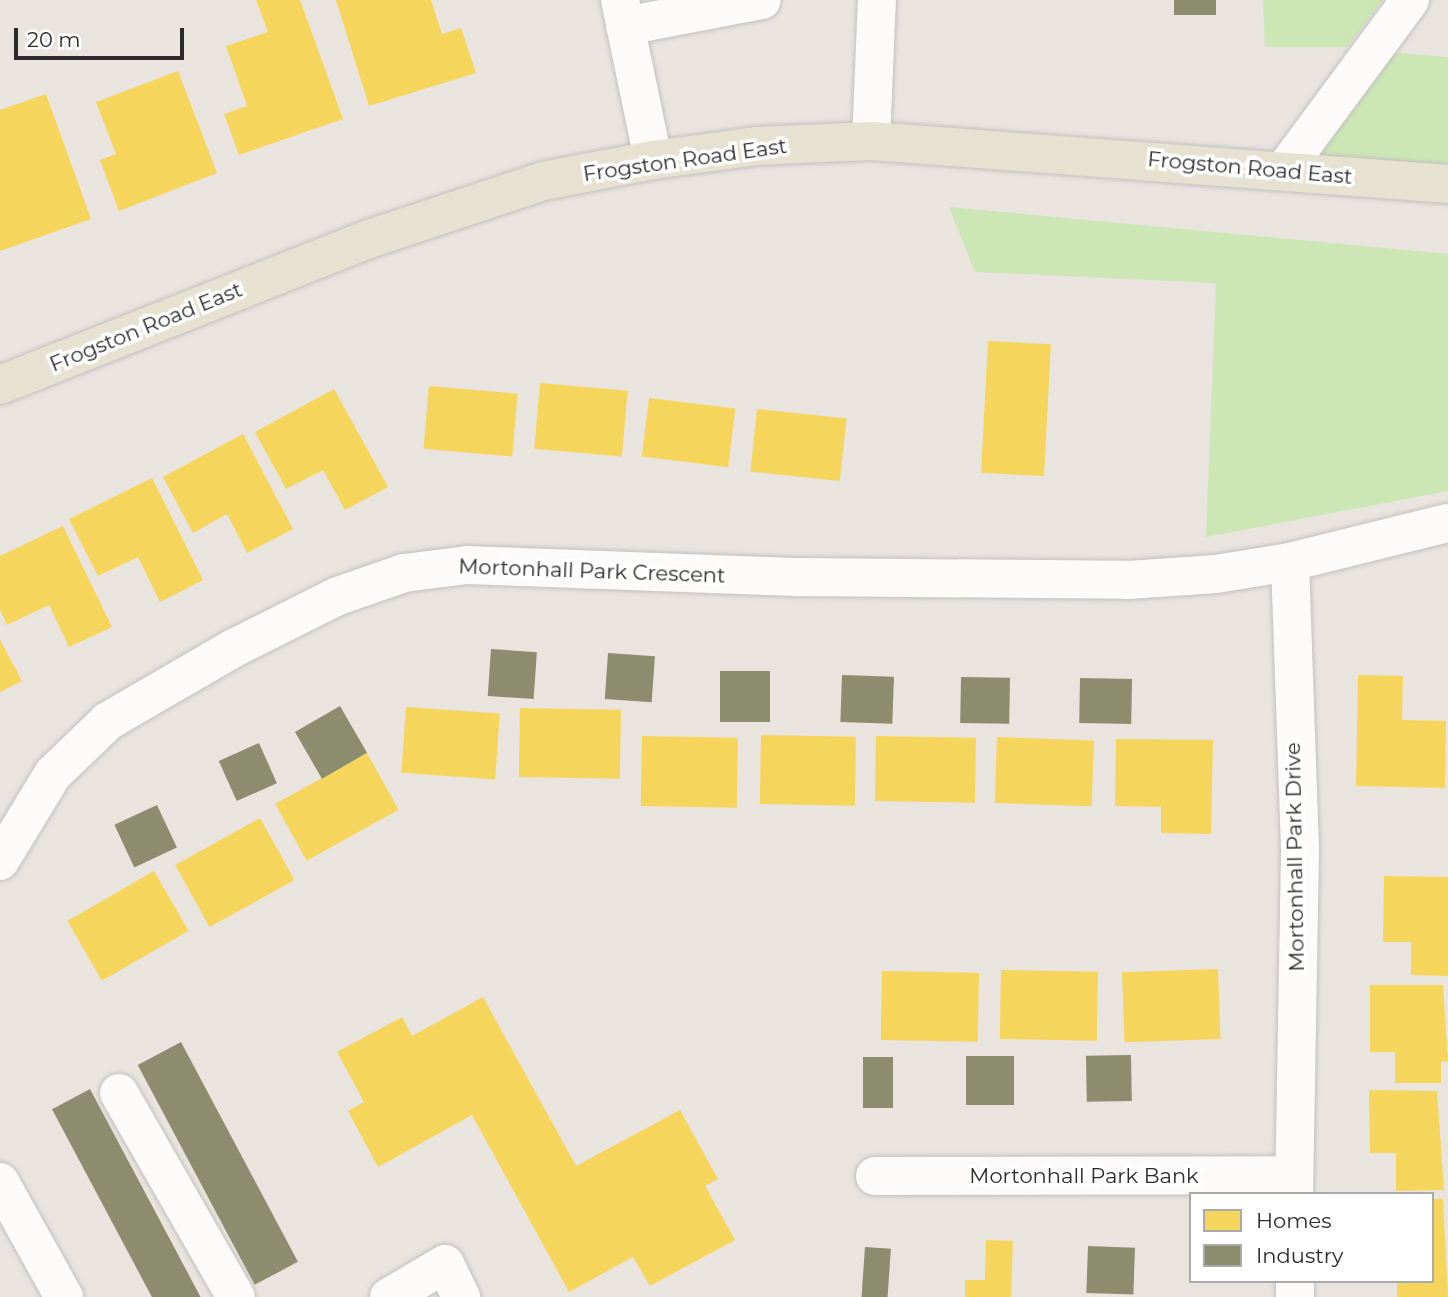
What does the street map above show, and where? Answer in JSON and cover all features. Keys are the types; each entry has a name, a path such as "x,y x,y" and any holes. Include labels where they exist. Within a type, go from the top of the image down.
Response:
{"main road":[{"name":"Frogston Road East","path":"0,385 369,239 543,181 653,160 756,146 871,141 1285,169 1448,184"}],"street":[{"path":"653,160 623,13 762,0"},
{"path":"871,141 877,0"},
{"path":"1285,169 1410,0"},
{"name":"Mortonhall Park Crescent","path":"0,861 53,774 108,721 234,648 338,596 404,573 467,565 800,577 1128,580 1216,574 1290,562 1448,523"},
{"name":"Mortonhall Park Drive","path":"1290,562 1300,852 1293,1184"},
{"path":"119,1093 236,1297"},
{"name":"Mortonhall Park Bank","path":"875,1176 1293,1184"},
{"path":"0,1182 64,1297"},
{"path":"389,1297 445,1264 461,1297"}],"green space":[{"path":"1263,0 1383,0 1347,47 1265,47"},
{"path":"1373,51 1448,57 1448,184 1285,169"},
{"path":"949,207 1448,254 1448,491 1206,537 1216,283 975,272"}],"building: Homes":[{"path":"256,0 300,0 343,119 239,155 224,114 247,106 226,46 268,32"},
{"path":"336,0 431,0 442,34 461,28 476,73 369,106"},
{"path":"178,71 217,173 119,211 100,160 116,154 96,102"},
{"path":"46,94 91,219 0,251 0,110"},
{"path":"988,341 1051,344 1044,476 981,473"},
{"path":"540,383 628,391 622,456 534,449"},
{"path":"429,386 518,394 512,457 424,449"},
{"path":"334,389 388,487 345,510 323,470 286,489 255,432"},
{"path":"649,398 735,409 728,467 642,457"},
{"path":"757,409 847,418 840,481 750,472"},
{"path":"243,434 293,529 247,553 227,514 193,533 163,477"},
{"path":"152,478 203,580 160,602 138,557 98,576 69,519"},
{"path":"63,526 112,627 69,647 49,605 7,625 0,610 0,556"},
{"path":"0,640 22,681 0,692"},
{"path":"1358,675 1403,676 1402,720 1446,721 1445,788 1356,786"},
{"path":"406,707 500,714 495,779 401,773"},
{"path":"520,708 621,710 620,779 519,777"},
{"path":"761,735 856,737 855,806 760,804"},
{"path":"642,736 738,738 737,808 641,806"},
{"path":"876,736 976,738 975,803 875,801"},
{"path":"997,737 1094,740 1092,806 995,803"},
{"path":"1116,739 1213,740 1211,834 1161,833 1161,807 1115,806"},
{"path":"367,753 399,810 307,861 275,804"},
{"path":"260,818 294,880 210,927 175,865"},
{"path":"154,871 188,931 102,981 67,921"},
{"path":"1384,876 1448,877 1448,976 1411,975 1411,942 1383,942"},
{"path":"1218,969 1220,1039 1125,1042 1122,972"},
{"path":"1001,970 1098,972 1097,1041 1000,1039"},
{"path":"882,971 979,973 978,1042 881,1040"},
{"path":"1370,985 1443,985 1448,1062 1441,1061 1441,1083 1395,1083 1395,1052 1370,1052"},
{"path":"483,997 576,1166 680,1110 718,1179 705,1186 735,1240 650,1286 633,1257 569,1292 472,1115 378,1167 348,1111 364,1102 337,1052 402,1017 412,1036"},
{"path":"1369,1090 1437,1091 1444,1190 1396,1191 1396,1153 1370,1153"},
{"path":"1434,1199 1443,1199 1448,1297 1397,1297 1397,1283 1434,1283"},
{"path":"986,1240 1013,1241 1011,1297 965,1297 965,1280 985,1280"}],"building: Industry":[{"path":"1174,0 1216,0 1216,15 1174,15"},
{"path":"491,649 537,652 534,699 488,696"},
{"path":"608,653 655,656 652,702 605,699"},
{"path":"720,671 770,671 770,722 720,722"},
{"path":"842,675 894,677 892,724 840,722"},
{"path":"961,677 1010,678 1009,724 960,723"},
{"path":"1080,678 1132,679 1131,724 1079,723"},
{"path":"340,706 367,753 322,779 295,732"},
{"path":"259,743 277,783 237,801 219,761"},
{"path":"157,805 177,848 134,867 114,825"},
{"path":"181,1042 298,1262 255,1285 138,1065"},
{"path":"1131,1055 1132,1101 1087,1102 1086,1056"},
{"path":"966,1056 1014,1056 1014,1105 966,1105"},
{"path":"863,1057 893,1057 893,1108 863,1108"},
{"path":"90,1089 201,1297 152,1297 52,1109"},
{"path":"1088,1246 1135,1248 1133,1295 1086,1293"},
{"path":"865,1247 891,1249 888,1297 862,1297"}]}
